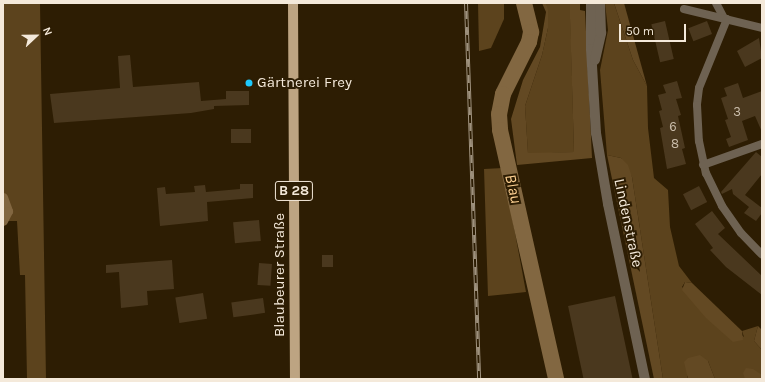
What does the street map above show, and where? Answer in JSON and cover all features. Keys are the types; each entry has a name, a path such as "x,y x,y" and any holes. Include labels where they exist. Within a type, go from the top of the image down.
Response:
{"main road":[{"name":"Blaubeurer Straße","path":"293,3 295,379"}],"street":[{"name":"Lindenstraße","path":"592,3 593,72 601,165 645,379"},
{"name":"Lindenstraße","path":"593,72 601,33 600,3"},
{"path":"716,3 726,19"},
{"path":"684,9 762,28"},
{"path":"726,19 699,88 697,123 704,165 713,190 728,216 762,255"},
{"path":"704,165 762,144"}],"shaded area":[{"path":"3,3 40,3 46,379 27,379 25,275 20,275 17,221 8,221 3,227"},
{"path":"478,3 504,3 504,19 491,48 479,51"},
{"path":"542,3 546,3 548,10 548,28 542,55 525,106 528,153 574,152 570,3 580,3 580,10 585,11 592,158 517,165 511,119 523,80 540,47 546,12"},
{"path":"546,3 570,3 574,152 528,154 525,106 542,55 548,28"},
{"path":"605,3 614,3 633,60 647,86 648,128 654,178 668,190 670,227 679,266 692,283 685,282 682,287 744,337 742,331 758,326 754,341 762,350 762,379 715,379 708,361 687,376 688,379 663,379 632,177 621,158 607,155 600,70 608,30"},
{"path":"614,3 624,3 647,86 633,60"},
{"path":"607,155 621,158 628,165 632,177 663,379 654,379"},
{"path":"503,168 526,292 488,296 484,169"},
{"path":"685,282 692,283 742,331 743,340 733,342 706,318 682,290"},
{"path":"758,326 762,330 762,350 754,341"},
{"path":"700,355 708,361 715,379 688,379 684,362 688,358"},
{"path":"746,368 753,369 762,375 762,379 745,379 743,373"}],"building":[{"path":"665,21 674,59 660,62 651,24"},
{"path":"707,21 712,34 693,41 688,28"},
{"path":"759,38 762,58 745,67 737,51"},
{"path":"130,55 133,87 199,82 201,101 226,99 226,91 249,91 249,105 214,106 214,109 191,113 54,123 50,94 120,88 118,56"},
{"path":"677,81 682,98 676,99 681,115 678,116 685,148 682,149 686,164 667,169 660,128 663,127 659,111 662,110 658,95 666,93 663,85"},
{"path":"738,83 743,98 762,91 762,132 755,116 742,121 748,140 729,147 726,139 731,137 725,120 728,119 721,98 727,96 724,88"},
{"path":"231,129 251,129 251,143 231,143"},
{"path":"756,152 762,157 762,174 745,195 762,208 762,213 756,221 744,213 749,207 733,194 732,189 722,194 721,192"},
{"path":"240,184 253,184 253,198 207,202 208,221 160,226 157,188 165,187 166,194 195,192 194,186 205,185 206,192 240,189"},
{"path":"699,186 707,202 691,210 683,194"},
{"path":"712,211 725,228 718,234 762,276 762,295 726,267 710,250 713,248 695,224"},
{"path":"259,220 261,241 235,243 233,222"},
{"path":"322,255 333,255 333,267 322,267"},
{"path":"172,260 174,289 147,291 148,305 121,308 119,272 106,273 106,265"},
{"path":"259,263 272,264 270,286 257,285"},
{"path":"203,293 207,319 179,323 175,297"},
{"path":"615,296 633,379 584,379 568,306"},
{"path":"263,298 265,313 233,317 231,302"}],"waterway":[{"name":"Blau","path":"524,3 531,32 529,42 503,94 499,114 500,130 556,379"},
{"path":"3,197 8,211 3,221"}],"railway":[{"path":"466,3 479,379"}],"place":[{"name":"Gärtnerei Frey","path":"249,83"}]}
